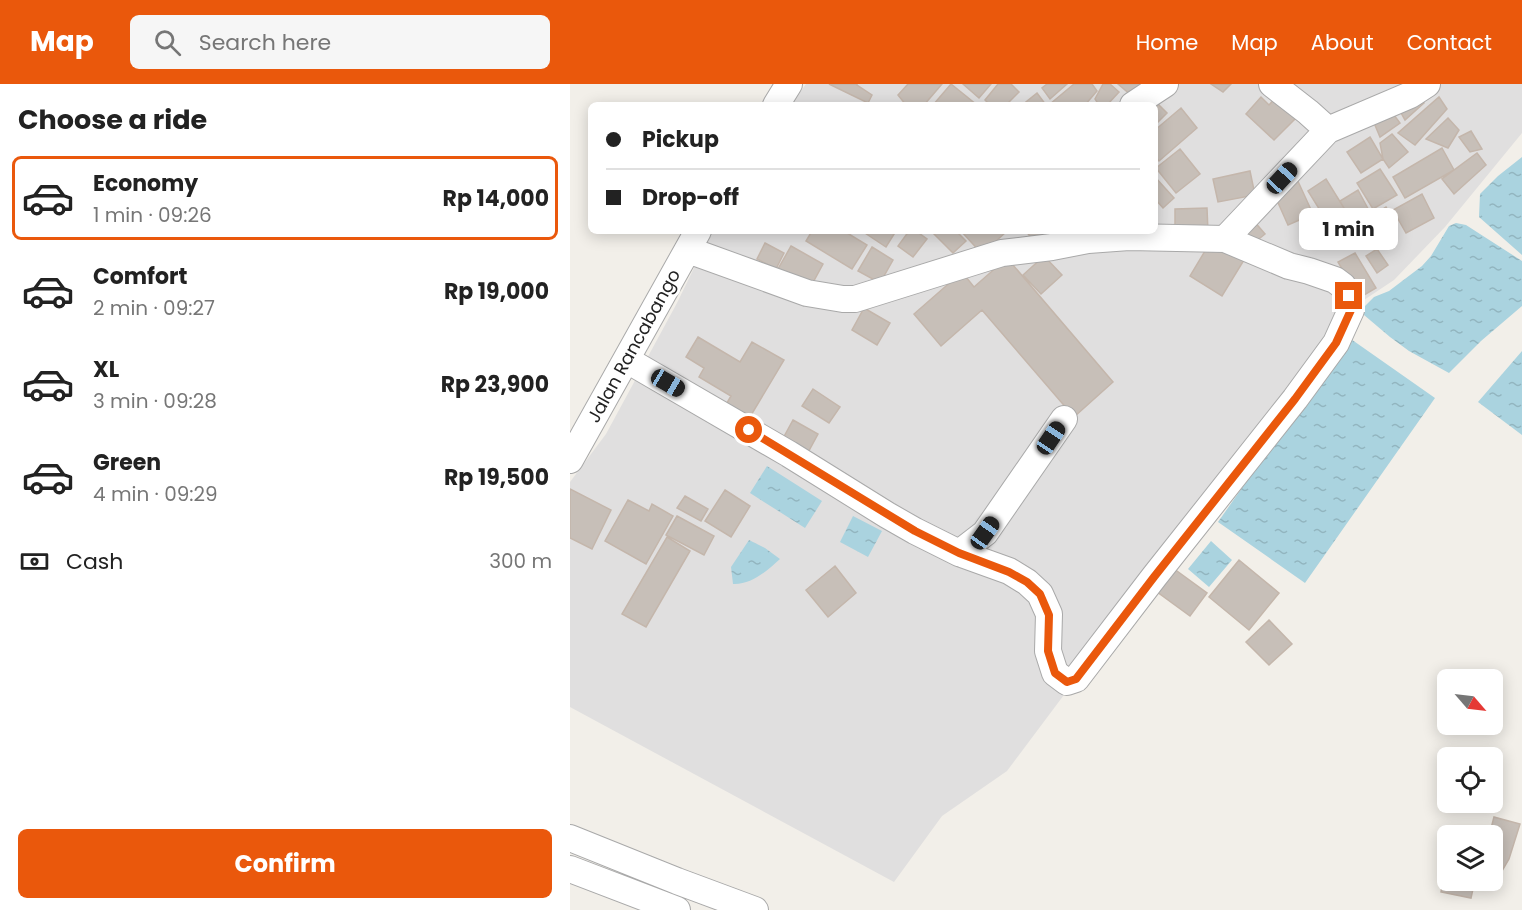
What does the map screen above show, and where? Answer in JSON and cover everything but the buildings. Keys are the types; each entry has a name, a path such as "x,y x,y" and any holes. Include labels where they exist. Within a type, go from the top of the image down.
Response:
{"street":[{"path":"778,102 789,84"},
{"path":"1138,102 1165,84"},
{"path":"1272,84 1328,130"},
{"path":"1226,239 1328,130 1410,95 1427,84"},
{"path":"627,360 789,454 886,515 959,553 1009,572 1027,582 1040,594 1049,615 1048,651 1055,673 1067,682 1076,679 1295,399 1336,343 1351,310 1349,296 1335,280 1289,266 1226,239 1127,234 1002,253 855,299 807,293 693,241"},
{"name":"Jalan Rancabango","path":"570,460 693,241"},
{"path":"959,553 985,533 1064,419"},
{"path":"570,838 755,910"},
{"path":"570,869 677,910"}],"shaded area":[{"path":"806,84 1522,84 1522,133 1445,227 1394,280 1355,306 1007,771 942,816 894,882 570,707 570,482 606,434 677,303 711,234 1158,234 1158,102 793,102"}],"water":[{"path":"1522,157 1522,255 1479,217 1480,194"},
{"path":"1456,223 1466,225 1522,261 1522,306 1481,341 1449,373 1409,351 1390,337 1364,315 1363,308 1374,297 1389,291 1422,266 1431,256 1449,226"},
{"path":"1348,337 1435,398 1305,583 1218,522"},
{"path":"1522,351 1522,435 1478,402"},
{"path":"767,466 822,501 805,528 750,493"},
{"path":"853,516 882,531 868,557 840,542"},
{"path":"749,540 780,559 752,580 733,584 731,567"},
{"path":"1211,541 1232,560 1209,587 1188,569"}],"route":[{"path":"749,430 915,531 1027,582 1040,594 1049,615 1048,651 1055,673 1067,682 1076,679 1295,399 1336,343 1351,310 1349,296"}]}
